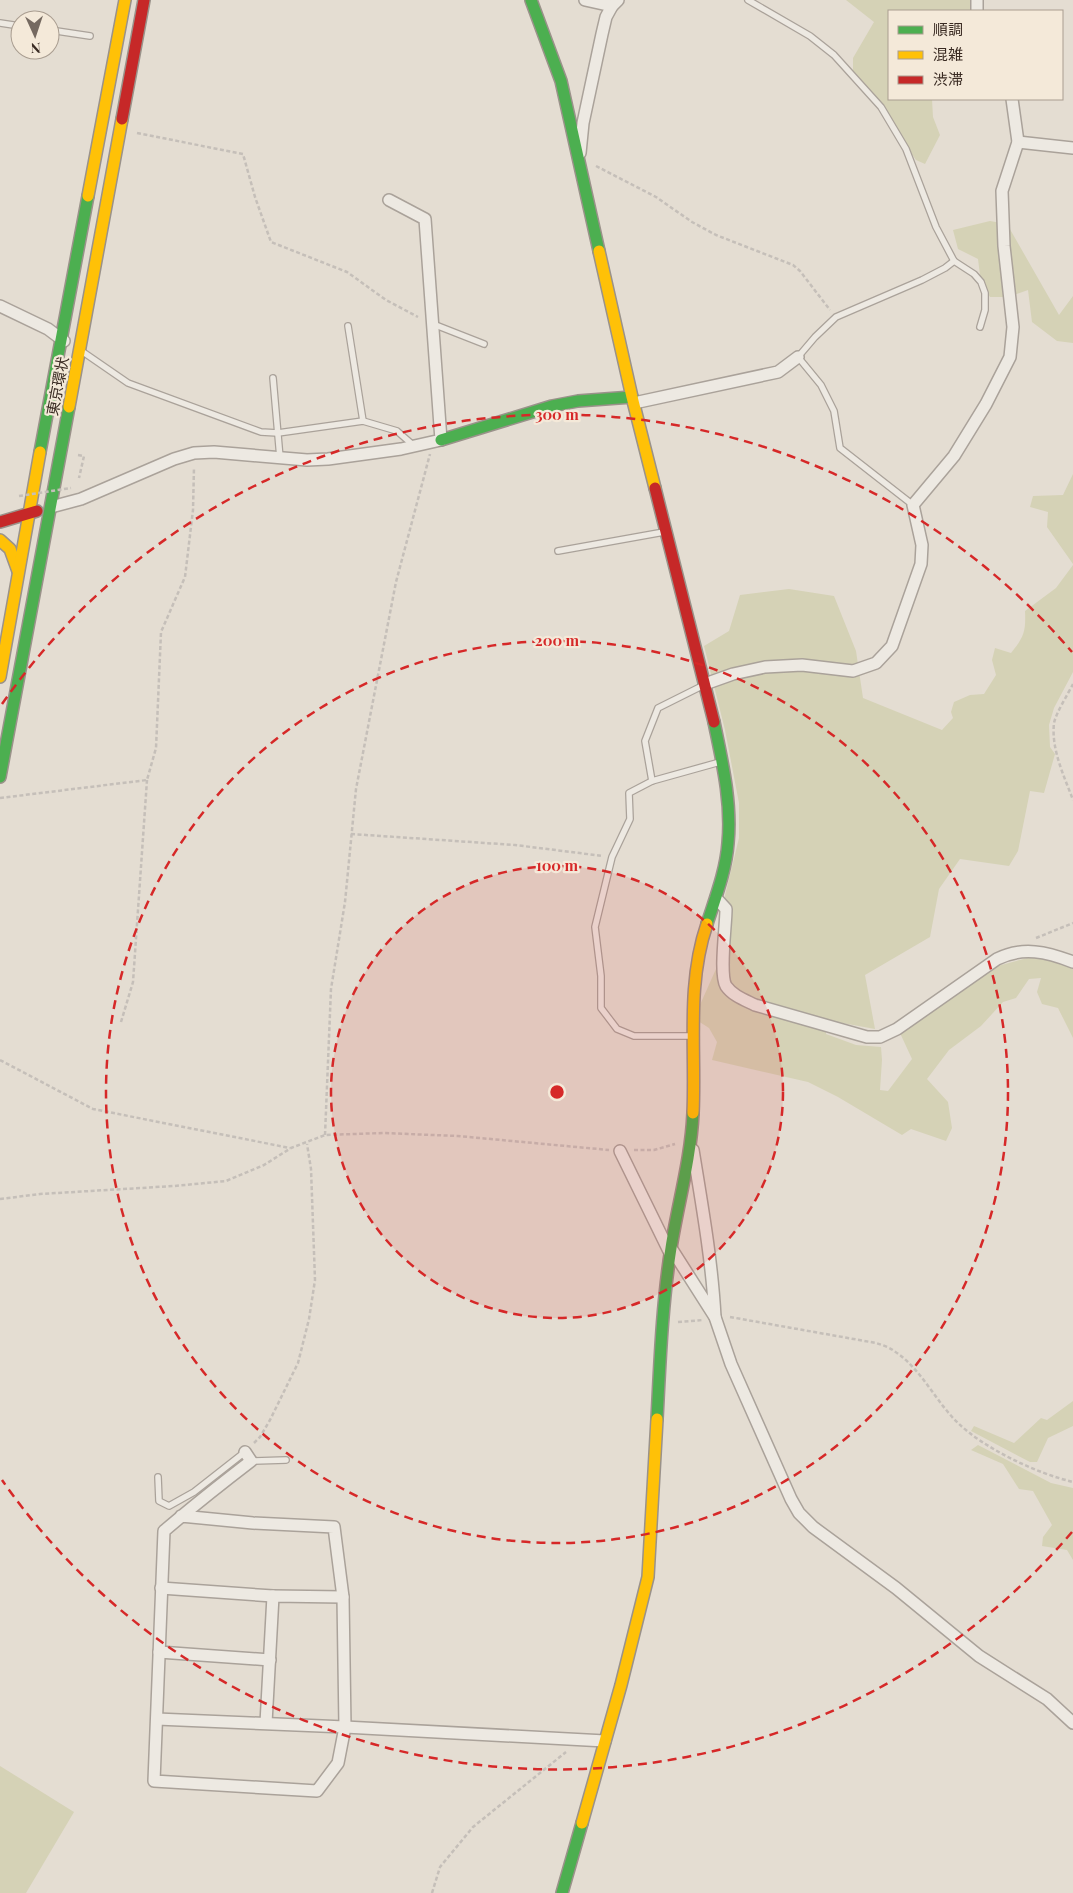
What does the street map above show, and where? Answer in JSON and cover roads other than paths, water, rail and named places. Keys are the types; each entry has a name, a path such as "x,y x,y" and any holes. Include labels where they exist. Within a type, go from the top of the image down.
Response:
{"main road":[{"name":"東京環状","path":"0,677 28,514 125,0"},
{"name":"東京環状","path":"0,777 144,0"},
{"path":"531,0 561,81 633,400 705,684 722,762 729,825 728,845 716,898 703,935 692,996 694,1095 692,1140 671,1251 662,1323 648,1577 606,1741 562,1893"},
{"path":"435,441 578,400 633,400"},
{"path":"0,522 51,507"},
{"path":"0,540 12,552 18,571"}],"street":[{"path":"579,162 583,123 602,34 606,17 615,3 585,0"},
{"path":"705,684 733,674 765,667 802,665 853,671 876,663 892,646 921,564 922,545 913,505 954,456 986,404 1010,357 1013,327 1004,246 1002,191 1018,142 1012,100"},
{"path":"1018,142 1073,148"},
{"path":"51,507 81,499 174,459 194,453 214,452 307,460 328,459 354,457 435,441 433,324 425,219 389,200"},
{"path":"0,306 48,329 62,340 80,349"},
{"path":"633,400 778,372 798,357"},
{"path":"716,898 726,909 722,959 723,979 727,987 738,997 755,1005 867,1037 880,1037 896,1029 1007,954 1040,951 1073,962"},
{"path":"692,1140 714,1288 715,1317"},
{"path":"620,1151 671,1251 715,1317 731,1364 791,1500 799,1513 813,1527 896,1588 980,1656 1047,1699 1073,1723"},
{"path":"181,1516 254,1523 334,1527 343,1597 346,1726 338,1762 317,1791 154,1781 164,1531 181,1516 197,1496 248,1457"},
{"path":"161,1588 273,1596 343,1597"},
{"path":"266,1723 273,1596"},
{"path":"159,1652 270,1660"},
{"path":"157,1719 346,1726 606,1741"}],"lane":[{"path":"748,0 810,36 834,55 881,108 906,149 936,227 954,261 974,274 981,282 986,293 985,310 980,327"},
{"path":"60,32 90,36"},
{"path":"913,505 840,448 834,411 821,384 798,357 814,337 836,317 922,280 954,261"},
{"path":"433,324 484,344"},
{"path":"348,326 363,421"},
{"path":"80,349 128,382 262,432 278,433 363,421 397,431 414,446"},
{"path":"273,378 280,458"},
{"path":"558,550 666,531"},
{"path":"652,781 645,741 658,708 705,684"},
{"path":"692,1036 634,1036 617,1029 601,1008 601,976 595,926 612,857 630,819 629,793 652,781 722,762"},
{"path":"248,1457 286,1460"},
{"path":"158,1478 159,1501 169,1506 197,1496"}]}
